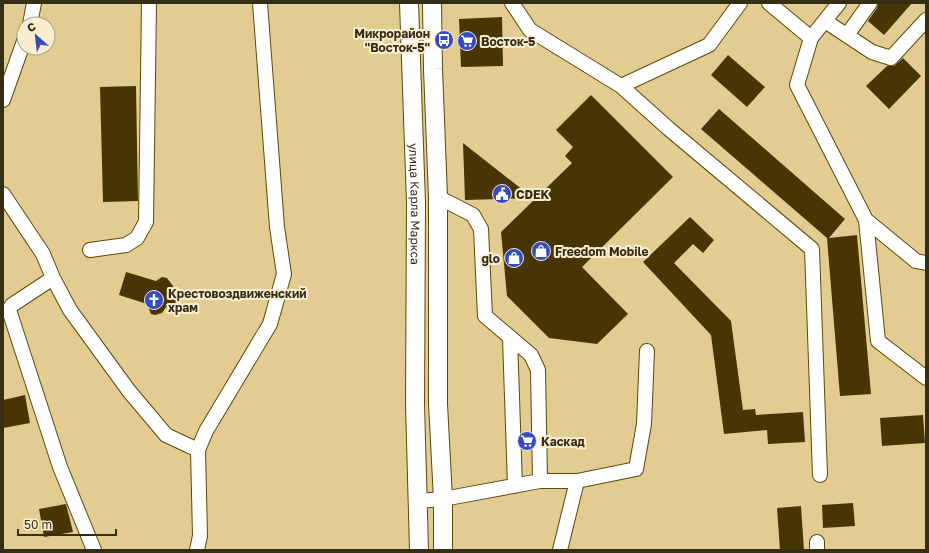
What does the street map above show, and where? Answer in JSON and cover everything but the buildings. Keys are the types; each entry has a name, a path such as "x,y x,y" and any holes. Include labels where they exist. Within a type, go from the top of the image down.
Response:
{"main road":[{"name":"улица Карла Маркса","path":"409,3 416,203 416,404 419,550"},
{"name":"улица Карла Маркса","path":"432,3 438,197 438,404 443,499"},
{"path":"443,499 443,550"},
{"path":"443,499 455,550"}],"lane":[{"path":"32,16 34,3"},
{"path":"90,250 126,245 137,238 146,222 149,3"},
{"path":"197,550 200,536 198,450 206,431 270,324 284,274 277,227 260,3"},
{"path":"512,3 530,30 621,86 669,129 812,249 820,475"},
{"path":"621,86 709,45 740,3"},
{"path":"769,3 811,38"},
{"path":"839,3 811,38 797,85 866,220 878,341 926,378"},
{"path":"847,36 870,3"},
{"path":"825,21 872,52 891,58 926,20"},
{"path":"3,100 19,56"},
{"path":"3,194 43,254 53,278 70,310 129,391 166,435 198,450"},
{"path":"438,197 473,215 481,229 485,316 531,355 538,370 540,481"},
{"path":"866,220 916,261 926,263"},
{"path":"53,278 12,305 9,310 60,467 94,550"},
{"path":"510,338 515,486"},
{"path":"418,501 443,499 540,481 577,481 636,469 644,424 647,351"},
{"path":"560,550 577,481"}],"place":[{"name":"Микрорайон \"Восток-5\"","path":"444,40"},
{"name":"Восток-5","path":"467,41"},
{"name":"CDEK","path":"502,194"},
{"name":"Freedom Mobile","path":"541,251"},
{"name":"glo","path":"514,258"},
{"name":"Крестовоздвиженский храм","path":"154,300"},
{"name":"Каскад","path":"527,441"}]}
